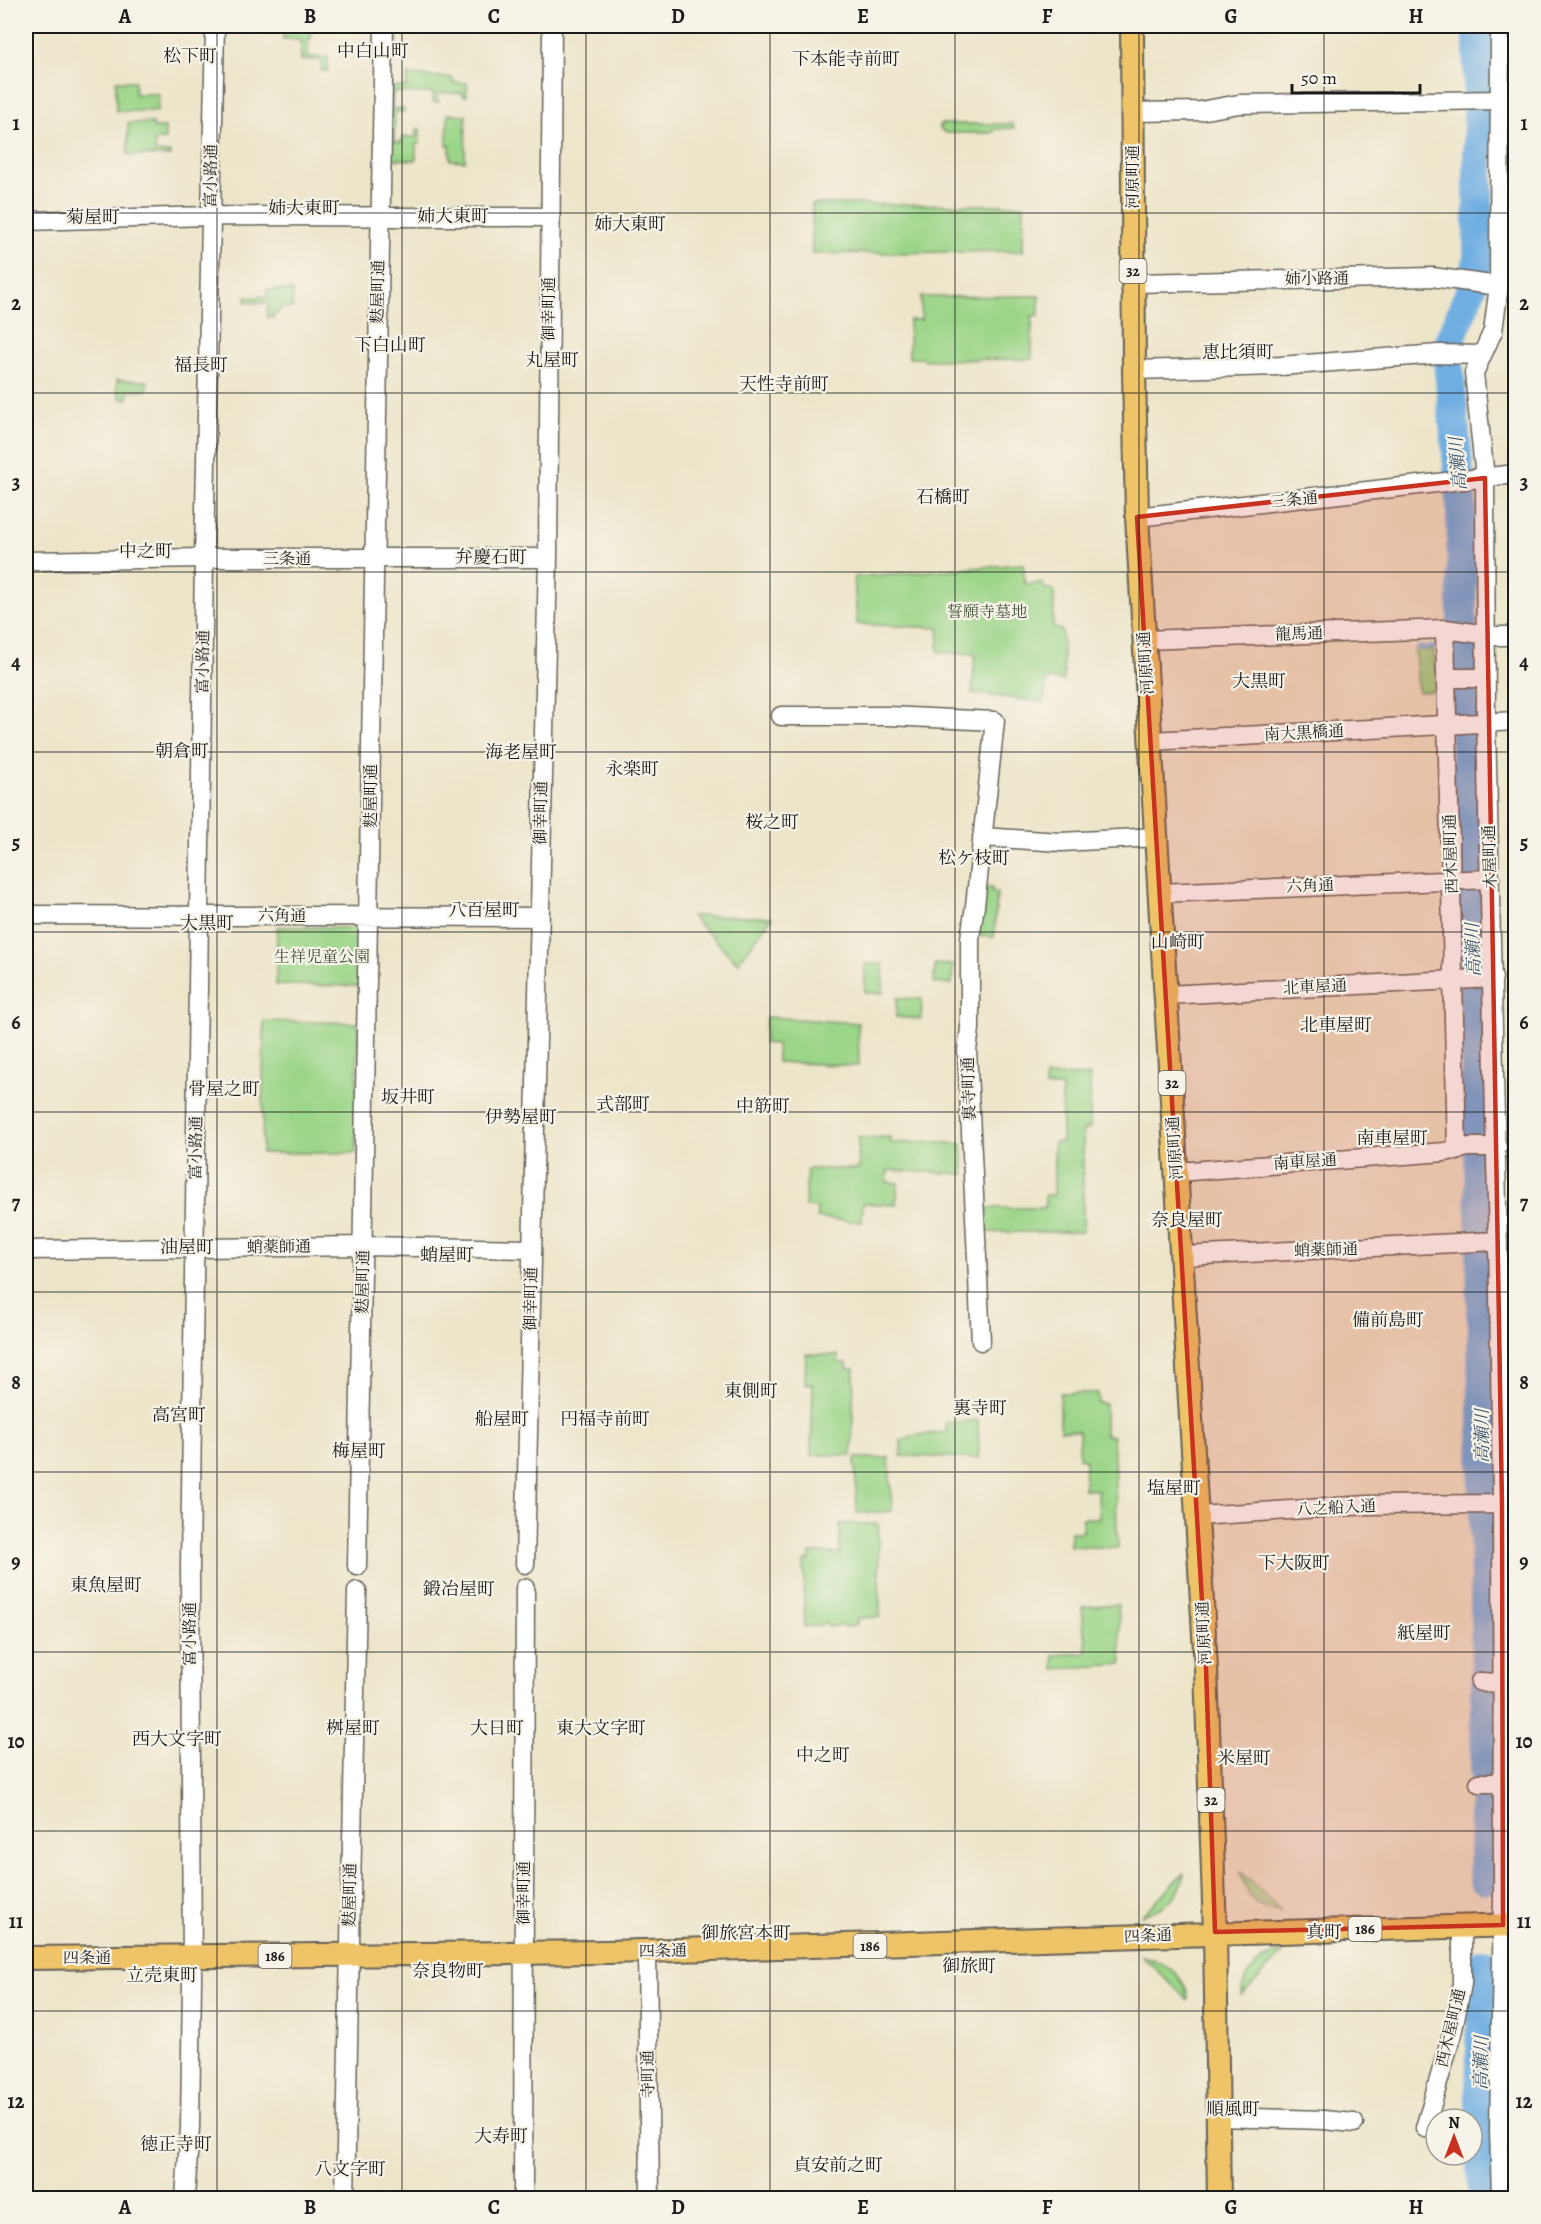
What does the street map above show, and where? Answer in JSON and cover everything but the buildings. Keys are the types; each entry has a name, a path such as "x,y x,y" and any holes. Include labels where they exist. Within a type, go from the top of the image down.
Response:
{"main road":[{"name":"河原町通","path":"1132,26 1137,517 1206,1668 1215,1932 1219,2199"},
{"name":"四条通","path":"26,1958 525,1954 1099,1939 1215,1932 1509,1925"}],"street":[{"name":"富小路通","path":"185,2199 190,2127 192,1957 190,1565 194,1248 204,558 215,26"},
{"name":"麩屋町通","path":"357,1566 369,916 372,559 384,26"},
{"name":"御幸町通","path":"525,1564 548,558 552,26"},
{"name":"木屋町通","path":"1500,26 1486,100 1493,331 1474,373 1480,678 1466,723 1486,879 1473,979 1477,1148 1485,1242 1482,1504 1492,1683 1491,1783 1509,1925 1499,2119 1501,2199"},
{"path":"1132,112 1200,111 1239,104 1486,100"},
{"path":"26,220 380,215 550,217"},
{"name":"姉小路通","path":"1133,283 1432,278 1492,285"},
{"path":"1134,370 1280,366 1447,354 1482,355"},
{"path":"1477,479 1515,474"},
{"name":"三条通","path":"1137,517 1477,479"},
{"name":"三条通","path":"26,561 204,558 548,558"},
{"name":"龍馬通","path":"1145,640 1449,630 1479,634"},
{"name":"西木屋町通","path":"1449,630 1451,678 1466,723 1456,879 1473,979 1477,1148"},
{"path":"1479,634 1515,636"},
{"path":"1451,678 1480,678"},
{"name":"裏寺町通","path":"781,716 888,716 995,721 970,938 970,1029 967,1050 981,1341"},
{"name":"南大黒橋通","path":"1151,741 1515,721"},
{"path":"982,837 1061,842 1156,837"},
{"name":"六角通","path":"1160,893 1486,879"},
{"name":"六角通","path":"26,915 539,917"},
{"name":"北車屋通","path":"1166,995 1473,979"},
{"name":"南車屋通","path":"1177,1172 1477,1148"},
{"name":"蛸薬師通","path":"1182,1256 1485,1242"},
{"name":"蛸薬師通","path":"26,1250 364,1246 532,1249"},
{"name":"八之船入通","path":"1198,1516 1368,1505 1482,1504"},
{"name":"御幸町通","path":"523,2199 525,1588"},
{"name":"麩屋町通","path":"345,2199 357,1591"},
{"name":"西木屋町通","path":"1431,2107 1452,2034 1460,1994 1462,1926"},
{"name":"寺町通","path":"646,1950 650,2199"},
{"path":"1218,2117 1354,2123"}],"highlighted area":[{"path":"1485,478 1502,1504 1503,1925 1215,1932 1206,1668 1137,517"}],"green space":[{"path":"283,26 311,26 308,57 328,57 328,71 322,71 321,60 301,60 301,39 283,39"},
{"path":"407,75 453,78 454,83 467,83 467,96 463,96 463,93 438,93 437,101 440,102 433,102 433,93 393,92 392,108 404,109 404,112 395,112 394,142 402,142 403,137 416,137 416,129 420,129 420,144 416,144 416,160 389,159 390,87 407,87"},
{"path":"116,81 135,81 135,94 159,94 157,111 116,111"},
{"path":"448,114 466,115 465,161 450,160 450,145 447,145"},
{"path":"128,123 153,123 153,128 165,128 165,140 155,140 155,152 171,153 171,156 128,155"},
{"path":"942,124 1013,124 1014,128 997,129 991,133 946,133 940,129"},
{"path":"812,204 1024,205 1023,251 812,254"},
{"path":"267,290 293,291 292,308 280,308 279,313 274,313 274,318 267,317 268,303 246,302 246,297 267,297"},
{"path":"1039,296 1039,315 1032,316 1032,359 924,360 923,358 909,358 909,320 921,320 921,297"},
{"path":"117,380 148,381 147,390 129,390 128,399 120,399 120,392 117,392"},
{"name":"誓願寺墓地","path":"1023,564 1025,584 1042,583 1044,588 1054,590 1053,627 1062,631 1064,681 1046,679 1044,702 972,693 975,654 938,652 939,628 857,624 854,577"},
{"path":"1415,650 1434,650 1436,691 1418,692"},
{"path":"981,888 992,888 992,893 997,893 994,937 978,936"},
{"path":"691,916 772,917 738,963"},
{"name":"生祥児童公園","path":"277,927 367,928 366,986 276,985"},
{"path":"865,964 883,964 883,993 865,993"},
{"path":"935,964 953,965 952,984 934,983"},
{"path":"897,998 922,999 921,1019 896,1017"},
{"path":"766,1017 858,1023 859,1066 777,1062 777,1044 764,1043"},
{"path":"264,1021 358,1023 356,1153 262,1153"},
{"path":"1045,1076 1090,1076 1090,1129 1083,1130 1083,1232 984,1232 984,1208 1045,1208 1045,1195 1054,1195 1054,1142 1062,1142 1062,1087 1045,1087"},
{"path":"890,1137 891,1143 962,1144 964,1174 888,1170 887,1182 898,1183 896,1205 863,1203 862,1222 817,1218 817,1208 805,1207 807,1169 859,1169 858,1138"},
{"path":"806,1354 838,1355 838,1363 847,1363 847,1369 854,1369 852,1455 811,1455 813,1384 805,1383"},
{"path":"1060,1393 1098,1393 1098,1403 1105,1404 1105,1435 1113,1436 1118,1548 1070,1546 1071,1532 1082,1532 1083,1518 1099,1518 1098,1490 1084,1489 1085,1459 1079,1458 1079,1431 1060,1430"},
{"path":"978,1420 979,1458 901,1456 901,1439 947,1432 946,1423"},
{"path":"855,1458 889,1458 892,1511 857,1513"},
{"path":"840,1524 878,1524 880,1617 857,1618 857,1624 853,1626 829,1627 826,1624 804,1627 804,1561 810,1560 810,1553 840,1553"},
{"path":"1118,1604 1122,1664 1054,1669 1053,1655 1086,1653 1082,1607"},
{"path":"1241,1872 1281,1911 1259,1905 1249,1895"},
{"path":"1184,1873 1180,1889 1170,1901 1142,1915"},
{"path":"1284,1952 1241,1996 1249,1973 1261,1961"},
{"path":"1142,1956 1166,1966 1179,1977 1187,1991 1188,2000"}],"waterway":[{"name":"高瀬川","path":"1478,26 1478,260 1471,289 1447,348 1461,499 1462,623 1481,1235 1486,1687 1484,1880"},
{"path":"1418,648 1435,647"},
{"name":"高瀬川","path":"1483,1963 1480,2096 1483,2198"}],"district":[{"name":"中白山町","path":"373,51"},
{"name":"松下町","path":"190,56"},
{"name":"下本能寺前町","path":"846,59"},
{"name":"姉大東町","path":"304,208"},
{"name":"姉大東町","path":"453,216"},
{"name":"菊屋町","path":"93,217"},
{"name":"姉大東町","path":"630,224"},
{"name":"下白山町","path":"390,345"},
{"name":"恵比須町","path":"1238,352"},
{"name":"丸屋町","path":"552,360"},
{"name":"福長町","path":"201,365"},
{"name":"天性寺前町","path":"784,384"},
{"name":"石橋町","path":"943,497"},
{"name":"中之町","path":"146,551"},
{"name":"弁慶石町","path":"491,557"},
{"name":"大黒町","path":"1259,681"},
{"name":"朝倉町","path":"182,751"},
{"name":"海老屋町","path":"521,752"},
{"name":"永楽町","path":"632,769"},
{"name":"桜之町","path":"772,822"},
{"name":"松ケ枝町","path":"974,858"},
{"name":"八百屋町","path":"484,910"},
{"name":"大黒町","path":"207,923"},
{"name":"山崎町","path":"1178,942"},
{"name":"北車屋町","path":"1336,1025"},
{"name":"骨屋之町","path":"224,1089"},
{"name":"坂井町","path":"408,1097"},
{"name":"式部町","path":"623,1104"},
{"name":"中筋町","path":"763,1106"},
{"name":"伊勢屋町","path":"521,1117"},
{"name":"南車屋町","path":"1392,1138"},
{"name":"奈良屋町","path":"1187,1220"},
{"name":"油屋町","path":"187,1247"},
{"name":"蛸屋町","path":"447,1255"},
{"name":"備前島町","path":"1388,1320"},
{"name":"東側町","path":"751,1391"},
{"name":"裏寺町","path":"980,1408"},
{"name":"高宮町","path":"179,1415"},
{"name":"船屋町","path":"502,1419"},
{"name":"円福寺前町","path":"605,1419"},
{"name":"梅屋町","path":"359,1451"},
{"name":"塩屋町","path":"1174,1488"},
{"name":"下大阪町","path":"1294,1563"},
{"name":"東魚屋町","path":"106,1585"},
{"name":"鍛冶屋町","path":"459,1589"},
{"name":"紙屋町","path":"1424,1633"},
{"name":"桝屋町","path":"353,1728"},
{"name":"大日町","path":"497,1728"},
{"name":"東大文字町","path":"601,1728"},
{"name":"西大文字町","path":"177,1739"},
{"name":"中之町","path":"823,1755"},
{"name":"米屋町","path":"1244,1758"},
{"name":"真町","path":"1324,1932"},
{"name":"御旅宮本町","path":"746,1933"},
{"name":"御旅町","path":"969,1966"},
{"name":"奈良物町","path":"448,1971"},
{"name":"立売東町","path":"162,1975"},
{"name":"順風町","path":"1233,2109"},
{"name":"大寿町","path":"501,2136"},
{"name":"徳正寺町","path":"176,2144"},
{"name":"貞安前之町","path":"838,2165"},
{"name":"八文字町","path":"350,2169"}]}
